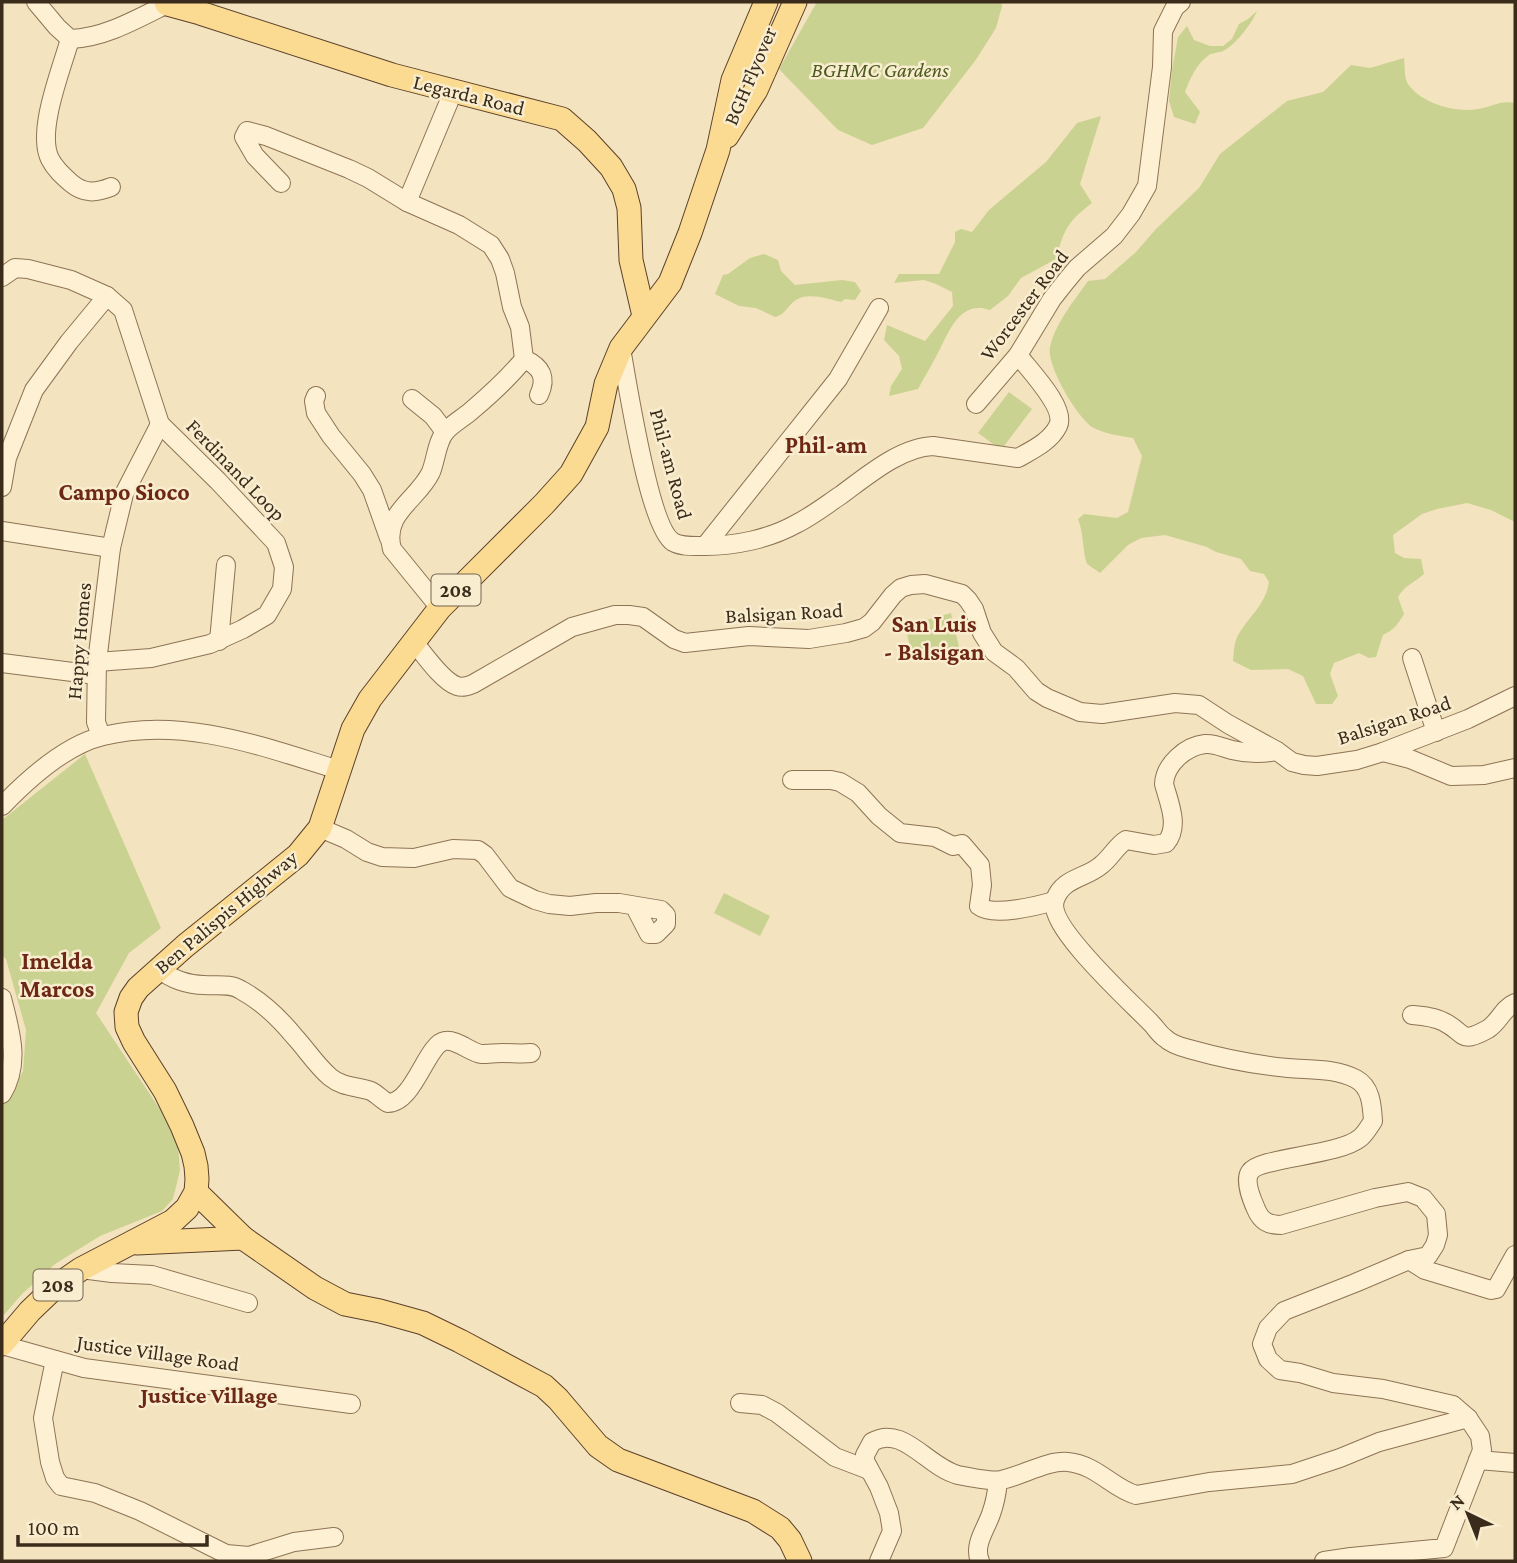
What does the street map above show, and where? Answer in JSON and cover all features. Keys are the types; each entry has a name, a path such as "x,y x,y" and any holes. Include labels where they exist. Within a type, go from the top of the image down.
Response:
{"main road":[{"name":"Ben Palispis Highway","path":"196,1192 196,1166 182,1126 165,1091 127,1027 126,1012 131,998 159,968 298,855 320,828 353,729 370,699 440,608 571,474 597,427 606,384 621,348 670,282 718,150 733,80 766,2"},
{"name":"BGH Flyover","path":"718,150 782,2"},
{"name":"Ben Palispis Highway","path":"718,150 756,90 795,2"},
{"name":"Legarda Road","path":"166,3 392,75 562,119 611,167 624,189 629,208 631,260 644,316"},
{"path":"196,1192 243,1238 316,1288 345,1304 423,1323 544,1386 598,1446 618,1460 752,1511 780,1528 800,1561"},
{"name":"208","path":"2,1345 30,1311 55,1287 81,1269 173,1221 187,1208 196,1192"},
{"path":"128,1243 243,1238"}],"street":[{"path":"36,2 70,39 94,36 166,3"},
{"name":"Worcester Road","path":"976,404 1018,355 1067,279 1114,236 1147,186 1162,67 1163,32 1175,7 1181,2"},
{"path":"70,39 45,125 49,157 61,174 79,190 99,192 111,187"},
{"path":"407,202 453,92"},
{"path":"281,183 255,156 244,137 247,131 358,173 407,202 460,225 491,245 505,272 512,307 520,327 524,359 489,396 445,432 431,472 422,487 394,519 389,538"},
{"path":"2,277 15,268 71,280 107,296 123,310 160,424"},
{"path":"2,487 7,458 34,390 107,296"},
{"path":"705,546 838,379 879,308"},
{"name":"Phil-am Road","path":"621,348 640,454 660,523 673,542 687,546 735,544 768,536 795,525 887,463 920,447 933,446 1018,458 1041,445 1059,425 1060,416 1051,398 1018,355"},
{"path":"524,359 531,362 542,375 544,380 539,395"},
{"path":"316,396 316,413 372,491 392,549 440,608"},
{"path":"412,399 433,416 445,432"},
{"name":"Happy Homes","path":"101,736 96,722 97,668 111,548 124,494 160,424"},
{"name":"Ferdinand Loop","path":"2,663 97,668 210,645 267,615 282,589 284,567 275,543 160,424"},
{"path":"2,531 111,548"},
{"path":"219,640 226,565"},
{"name":"Balsigan Road","path":"414,642 442,675 455,686 464,687 572,627 603,618 629,615 643,617 674,639 685,643 749,636 809,639 846,634 864,628 901,588 911,584 925,584 962,594 974,609 982,634 994,652 1016,668 1036,691 1047,698 1080,712 1102,714 1175,703 1199,705 1292,762 1317,766 1357,760 1436,732 1515,696"},
{"path":"1412,658 1436,732"},
{"path":"5,798 69,750 101,736 148,729 171,729 224,737 339,770"},
{"path":"1277,751 1262,754 1206,744 1184,752 1171,765 1165,778 1164,784 1174,822 1171,837 1166,843 1154,845 1126,840 1101,866 1066,885 1058,893 1053,908 1078,949 1129,1003 1172,1043 1247,1062 1321,1069 1342,1074 1359,1080 1371,1096 1373,1121 1359,1139 1333,1149 1259,1166 1252,1170 1249,1174 1250,1189 1256,1209 1269,1225 1281,1225 1375,1198 1408,1192 1423,1198 1436,1214 1438,1234 1428,1256 1409,1260 1284,1311 1268,1328 1262,1344 1268,1359 1280,1370 1333,1383 1383,1389 1448,1403 1468,1418 1480,1436 1482,1450 1444,1548 1324,1561"},
{"path":"1383,752 1451,776 1484,775 1515,768"},
{"path":"792,780 840,782 858,793 879,816 900,832 935,837 953,846 962,845 980,865 981,909 1005,910 1054,901"},
{"path":"320,828 367,852 383,857 414,858 453,849 478,850 485,855 510,888 549,904 570,906 609,903 635,907"},
{"path":"159,968 168,976 192,983 240,988 265,1007 294,1036 315,1063 336,1082 374,1092 388,1103 393,1104 412,1086 433,1050 445,1041 479,1054 531,1053"},
{"path":"2,998 13,1050 11,1069 2,1094"},
{"path":"1412,1015 1430,1017 1446,1023 1463,1036 1474,1036 1494,1025 1508,1006 1515,1003"},
{"path":"1409,1260 1425,1270 1491,1290 1496,1289 1515,1255"},
{"path":"81,1269 152,1275 248,1303"},
{"name":"Justice Village Road","path":"2,1345 84,1368 351,1404"},
{"path":"55,1360 43,1418 50,1462 55,1478 61,1486 95,1493 140,1511 226,1554 249,1556 294,1542 334,1538"},
{"path":"740,1403 762,1405 777,1413 835,1457 869,1470"},
{"path":"879,1561 892,1531 889,1513 865,1455 869,1446 877,1439 888,1436 901,1439 941,1469 958,1475 998,1481 1053,1463 1068,1462 1087,1467 1125,1492 1136,1495 1209,1482 1292,1474 1379,1442 1468,1418"},
{"path":"1478,1460 1515,1463"},
{"path":"981,1561 977,1554 980,1539 991,1513 998,1481"}],"green space":[{"name":"BGHMC Gardens","path":"817,2 1001,2 1002,6 996,28 975,61 923,128 872,145 838,130 779,69"},
{"path":"1257,11 1234,43 1223,51 1209,55 1194,72 1185,92 1200,112 1195,124 1174,117 1169,101 1178,37 1187,26 1194,40 1210,46 1223,46 1232,39 1239,24"},
{"path":"1404,58 1408,84 1430,102 1460,110 1515,103 1515,522 1491,510 1467,503 1422,514 1393,535 1395,553 1404,558 1421,559 1424,574 1398,597 1404,614 1390,631 1383,635 1376,657 1369,658 1359,653 1334,663 1330,674 1338,696 1332,704 1316,704 1303,676 1288,669 1251,670 1233,661 1238,635 1261,603 1269,582 1264,574 1250,571 1241,559 1165,535 1141,538 1128,545 1100,573 1087,564 1078,519 1084,514 1117,518 1128,512 1142,456 1133,438 1096,429 1081,416 1058,379 1050,347 1061,320 1088,281 1105,279 1136,252 1199,188 1220,154 1287,101 1323,92 1351,65 1370,68"},
{"path":"1101,116 1080,184 1092,203 1068,227 1056,259 1021,278 1008,296 990,310 971,309 964,313 953,325 918,389 889,396 891,386 902,369 899,356 884,340 887,325 925,341 953,306 952,292 924,280 894,283 899,274 939,274 955,242 955,232 961,229 972,232 989,210 1046,162 1077,123"},
{"path":"764,254 778,260 781,271 795,285 842,280 855,282 861,291 855,300 845,299 841,302 818,297 801,298 775,317 756,308 739,306 715,294 723,275 750,258"},
{"path":"1009,392 1032,409 1001,450 978,433"},
{"path":"951,613 959,647 913,659 905,626"},
{"path":"85,754 161,928 129,953 96,1013 161,1111 178,1146 180,1170 173,1199 162,1211 100,1236 55,1264 22,1294 2,1317 2,1104 7,1102 23,1071 26,1030 6,959 2,955 2,820"},
{"path":"724,893 770,916 760,936 714,913"}],"district":[{"name":"Phil-am","path":"826,444"},
{"name":"Campo Sioco","path":"124,491"},
{"name":"San Luis - Balsigan","path":"934,637"},
{"name":"Imelda Marcos","path":"57,974"},
{"name":"Justice Village","path":"209,1395"}]}
